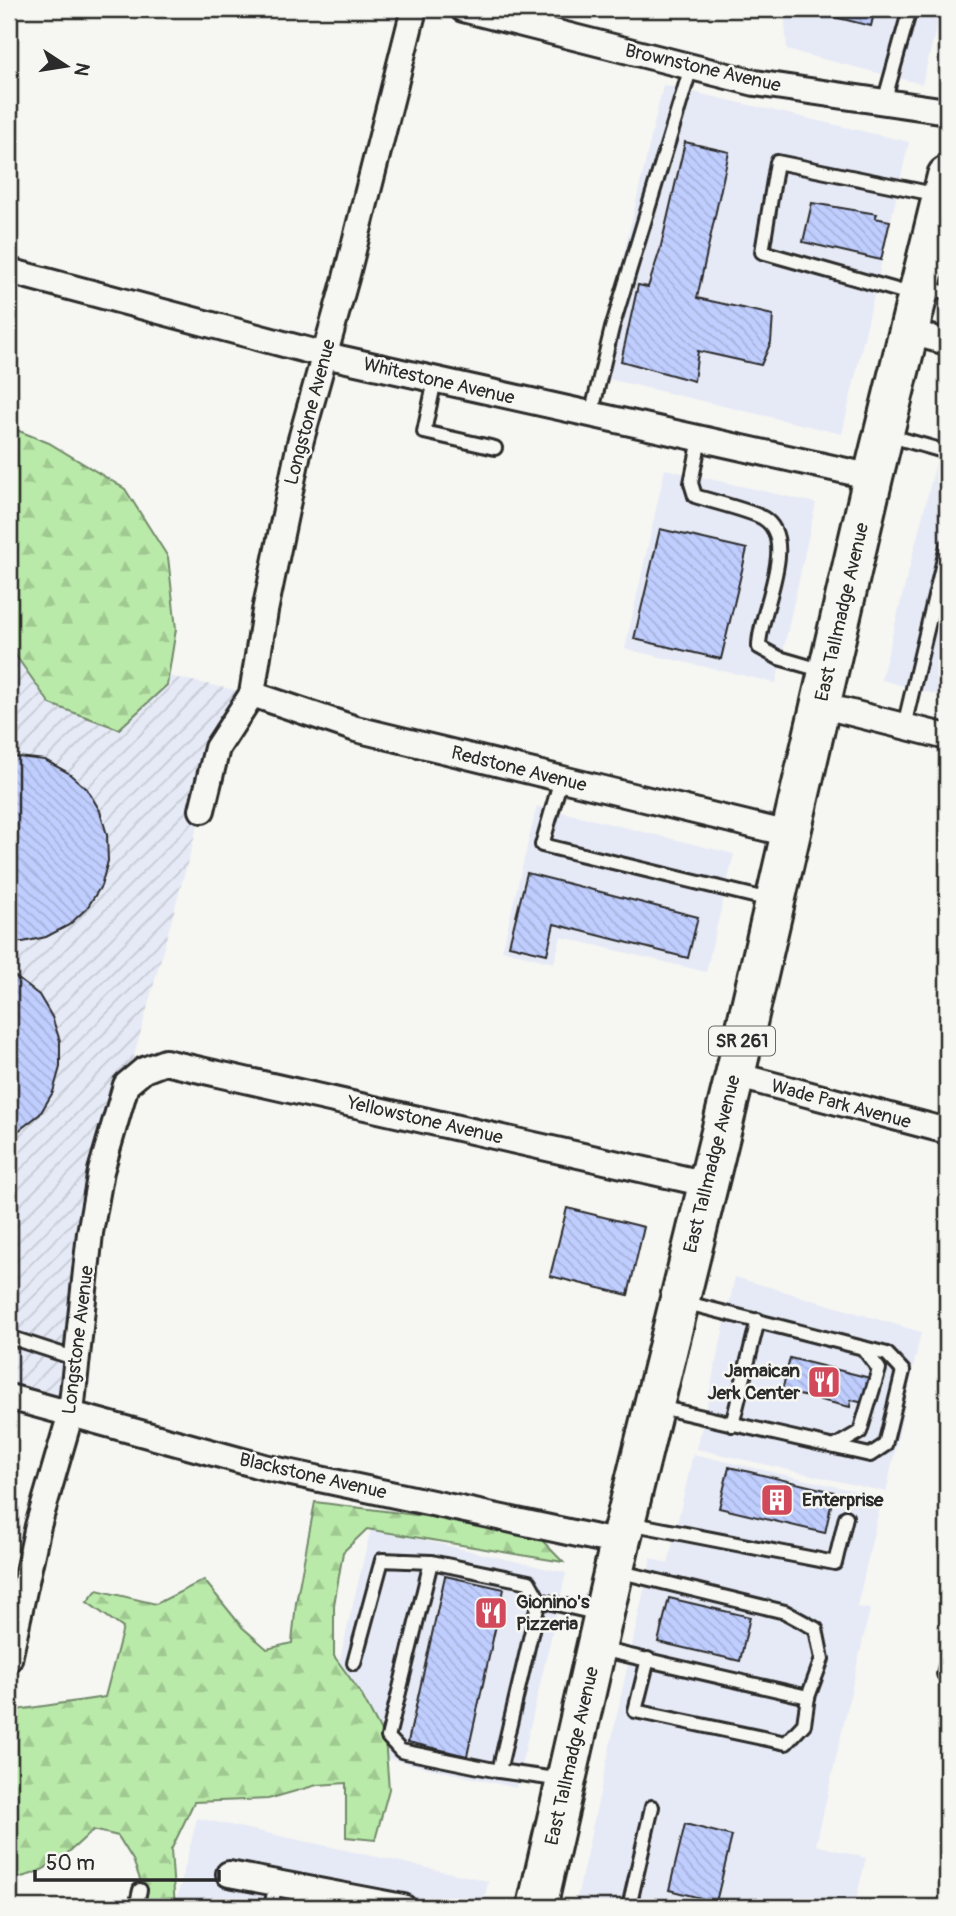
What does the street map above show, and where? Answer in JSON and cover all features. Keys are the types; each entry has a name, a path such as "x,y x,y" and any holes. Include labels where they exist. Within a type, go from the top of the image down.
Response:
{"main road":[{"name":"East Tallmadge Avenue","path":"541,1905 566,1781 653,1405 735,1075 883,434 924,302 943,203"}],"street":[{"name":"Longstone Avenue","path":"202,810 216,748 252,694 265,611 300,443 414,9"},
{"name":"Brownstone Avenue","path":"463,9 755,83 947,111"},
{"name":"Whitestone Avenue","path":"9,271 325,355 873,477"},
{"path":"924,302 947,342"},
{"path":"824,689 904,726 947,737"},
{"name":"Redstone Avenue","path":"252,694 356,729 789,834"},
{"name":"Yellowstone Avenue","path":"144,1070 165,1062 707,1184"},
{"name":"Longstone Avenue","path":"9,1659 38,1526 71,1413 90,1233 101,1171 126,1085 144,1070"},
{"name":"Wade Park Avenue","path":"735,1075 947,1131"},
{"name":"Blackstone Avenue","path":"9,1397 268,1468 620,1545"},
{"path":"229,1874 403,1907"}],"lane":[{"path":"884,102 910,9"},
{"path":"591,415 616,315 691,67"},
{"path":"924,302 762,251 777,162 943,203"},
{"path":"435,380 424,432 495,448"},
{"path":"883,434 947,452"},
{"path":"700,439 691,483 695,496 763,518 775,532 779,554 759,647 824,689"},
{"path":"904,726 947,545"},
{"path":"561,779 542,845 774,901"},
{"path":"653,1405 870,1455 885,1445 903,1371 887,1354 679,1301"},
{"path":"732,1425 758,1320"},
{"path":"9,1338 77,1359"},
{"path":"834,1447 860,1432 867,1418 879,1369 863,1348"},
{"path":"620,1545 835,1563 846,1517"},
{"path":"620,1545 785,1612 816,1629 822,1659 808,1697 804,1724 786,1743 635,1711 648,1660"},
{"path":"354,1663 382,1560 432,1562 529,1582 539,1600 600,1631 648,1660 808,1697"},
{"path":"432,1562 388,1737 401,1751 499,1771 566,1781"},
{"path":"499,1771 539,1600"},
{"path":"947,1661 944,1674 947,1675"},
{"path":"629,1907 652,1807"},
{"path":"271,1907 276,1883"},
{"path":"136,1907 140,1890"}],"shaded area":[{"path":"784,9 941,9 922,84 787,50"},
{"path":"663,85 909,142 842,434 596,376"},
{"path":"947,424 947,697 881,680"},
{"path":"665,469 816,503 776,683 625,649"},
{"path":"9,646 50,704 167,685 168,676 249,693 200,817 127,1081 65,1408 9,1393"},
{"path":"537,806 734,854 706,972 561,937 554,963 502,950"},
{"path":"735,1277 921,1332 886,1492 697,1449"},
{"path":"693,1454 882,1497 857,1607 870,1609 816,1845 866,1858 854,1907 575,1907 651,1558 668,1564"},
{"path":"371,1528 566,1573 516,1788 320,1743"},
{"path":"197,1818 488,1881 483,1907 175,1907"}],"green space":[{"path":"9,427 49,443 125,489 168,557 176,629 167,685 119,729 50,704 9,646"},
{"path":"315,1502 532,1530 563,1562 367,1529 343,1552 334,1605 334,1656 360,1692 385,1739 389,1789 375,1840 346,1837 346,1783 317,1785 268,1799 194,1802 171,1850 175,1907 150,1907 133,1860 118,1836 93,1830 65,1855 44,1869 9,1879 9,1711 105,1697 123,1628 87,1602 97,1590 156,1604 204,1580 242,1627 267,1649 292,1643 296,1603"}],"building":[{"path":"802,9 875,9 871,26"},
{"path":"685,142 729,152 697,298 773,315 771,342 761,365 698,351 694,381 621,361 638,285 648,287 660,250"},
{"path":"812,203 877,214 875,218 890,221 881,260 803,242"},
{"path":"660,529 747,549 721,659 634,639"},
{"path":"9,756 45,760 67,772 87,789 100,811 107,835 108,861 101,886 87,908 69,925 46,937 23,942 9,942"},
{"path":"527,873 698,917 688,958 554,924 547,954 509,945"},
{"path":"9,972 39,995 52,1017 60,1041 60,1067 53,1092 40,1114 9,1138"},
{"path":"567,1208 644,1227 628,1295 550,1276"},
{"path":"790,1358 870,1378 864,1403 851,1400 850,1407 782,1391"},
{"name":"Enterprise","path":"729,1467 834,1492 825,1533 719,1508"},
{"path":"445,1576 504,1589 467,1756 408,1742"},
{"path":"669,1598 750,1617 740,1661 658,1642"},
{"path":"685,1824 732,1836 716,1902 669,1890"}],"place":[{"name":"Jamaican Jerk Center","path":"824,1382"},
{"name":"Enterprise","path":"777,1500"},
{"name":"Gionino's Pizzeria","path":"491,1613"}]}
